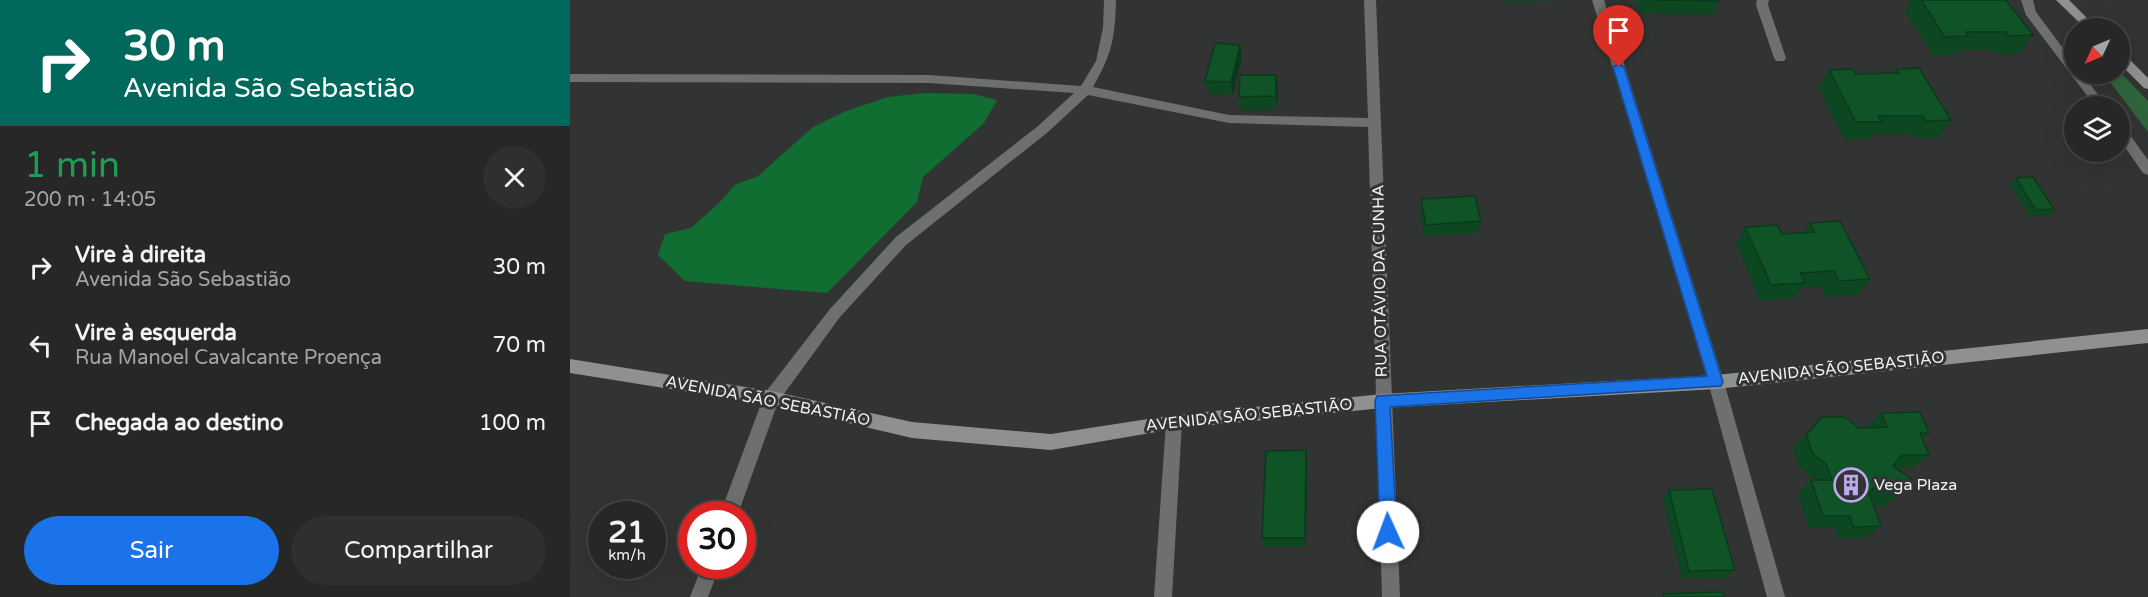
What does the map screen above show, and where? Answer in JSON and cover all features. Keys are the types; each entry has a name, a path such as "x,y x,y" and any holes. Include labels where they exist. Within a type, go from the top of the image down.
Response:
{"street":[{"path":"734,501 771,398 835,313 901,241 1043,129 1085,90 1102,61 1109,28 1110,0"},
{"name":"RUA OTÁVIO DA CUNHA","path":"1370,0 1391,597"},
{"path":"1598,0 1716,382 1776,597"},
{"path":"1762,0 1780,58"},
{"path":"2026,0 2031,12 2064,57"},
{"path":"2062,0 2081,18"},
{"path":"2130,67 2148,85"},
{"path":"570,78 929,79 1085,90 1229,119 1376,123"},
{"path":"2084,84 2093,96"},
{"path":"2130,146 2148,170"},
{"name":"AVENIDA SÃO SEBASTIÃO","path":"570,366 771,398 912,430 1051,442 1174,422 1383,401 1716,382 2148,336"},
{"path":"1163,597 1174,422"},
{"path":"699,597 706,579"}],"green space":[{"path":"2130,82 2148,101 2148,132 2130,108 2130,96 2121,96 2112,84"},
{"path":"925,93 973,94 997,100 984,123 923,177 917,202 827,293 685,281 658,255 665,234 691,228 736,184 757,177 813,127 846,111 888,97"}],"building":[{"path":"1656,0 1719,0 1719,1"},
{"path":"1921,0 2006,0 2033,35 2009,36 2006,32 1966,32 1968,36 1945,37"},
{"path":"1215,43 1240,45 1231,82 1205,81"},
{"path":"1919,68 1951,120 1926,121 1923,116 1878,116 1882,122 1856,122 1829,70 1853,69 1855,74 1899,73 1896,69"},
{"path":"1240,75 1276,75 1276,96 1239,97"},
{"path":"2033,177 2054,209 2036,210 2016,178"},
{"path":"1475,196 1481,221 1426,225 1421,199"},
{"path":"1840,221 1870,279 1839,281 1834,271 1800,273 1805,283 1771,285 1745,227 1777,225 1782,234 1814,232 1810,223"},
{"name":"Vega Plaza","path":"1920,412 1929,433 1920,433 1929,455 1902,455 1893,466 1911,479 1897,496 1879,482 1869,493 1881,526 1853,527 1850,516 1823,516 1811,480 1832,480 1826,464 1813,454 1806,435 1822,417 1845,417 1859,428 1887,427 1881,413"},
{"path":"1306,450 1305,538 1262,538 1266,451"},
{"path":"1712,489 1735,570 1689,571 1669,490"},
{"path":"1723,592 1724,597 1664,597 1663,594"}],"place":[{"name":"Vega Plaza","path":"1851,485"}],"route":[{"path":"1388,532 1383,401 1716,382 1619,67"}]}
